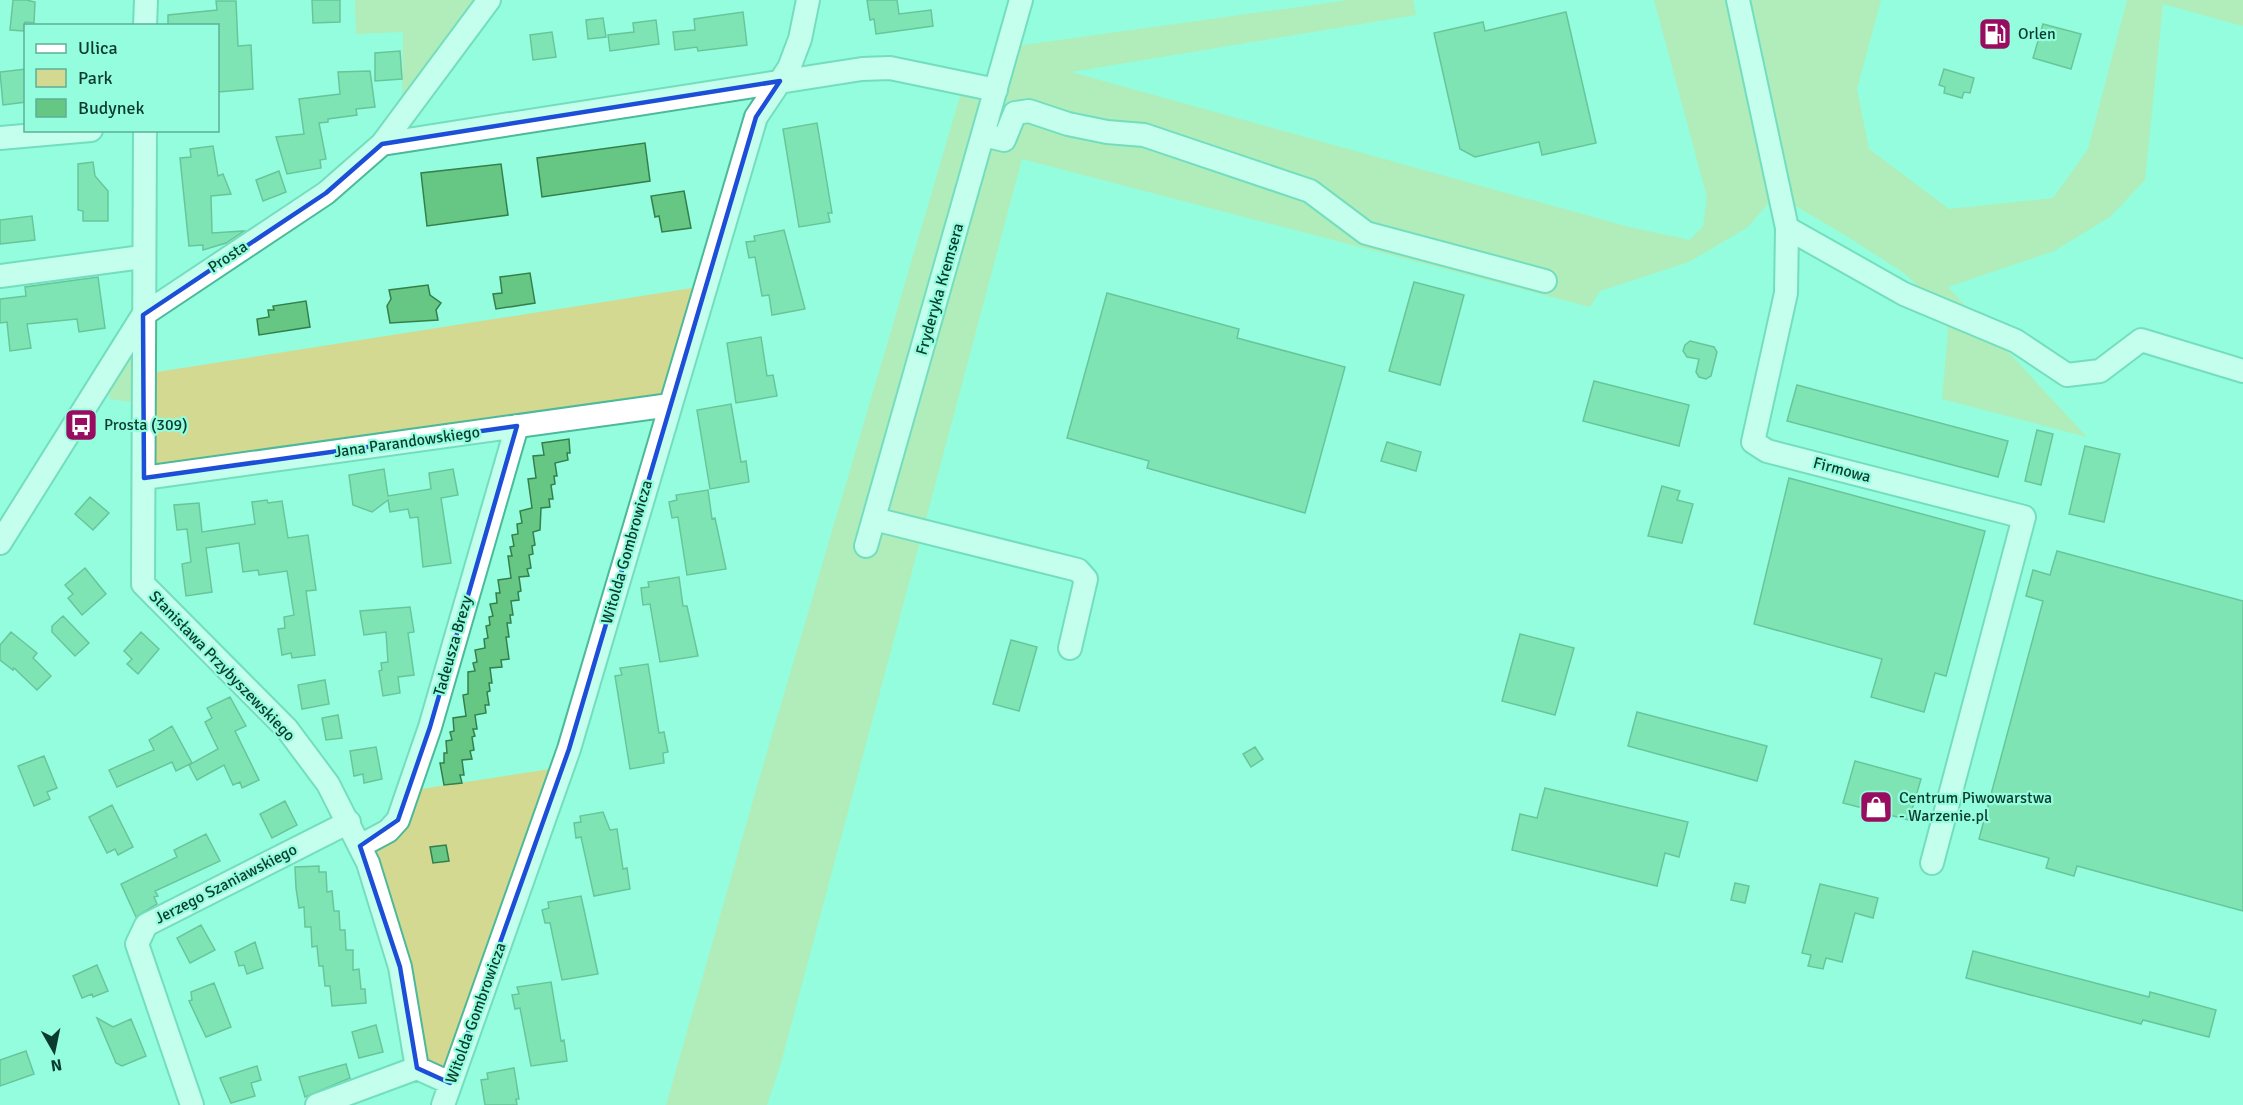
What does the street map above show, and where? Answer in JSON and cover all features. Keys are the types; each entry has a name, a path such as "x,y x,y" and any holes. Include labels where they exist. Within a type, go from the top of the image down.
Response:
{"street":[{"path":"146,0 146,24"},
{"name":"Prosta","path":"0,543 143,315 326,193 382,144 489,0"},
{"name":"Witolda Gombrowicza","path":"443,1105 569,749 756,117 780,81 800,39 808,0"},
{"name":"Fryderyka Kremsera","path":"866,546 1021,0"},
{"name":"Firmowa","path":"1738,0 1787,228 1786,293 1753,442 1767,451 2024,517 1932,863"},
{"path":"382,144 862,69 890,68 996,90"},
{"path":"984,135 1004,141 1015,113 1029,111 1068,124 1107,132 1144,135 1310,191 1366,233 1545,282"},
{"path":"0,138 68,132"},
{"name":"Stanisława Przybyszewskiego","path":"145,132 143,584 286,729 328,784 368,863 400,966 417,1068"},
{"path":"1787,228 1904,294 2016,341 2067,375 2100,371 2140,340 2243,371"},
{"path":"0,276 143,266"},
{"name":"Jana Parandowskiego","path":"144,478 670,405"},
{"name":"Tadeusza Brezy","path":"360,846 388,831 398,820 430,727 517,426"},
{"path":"874,519 1078,570 1086,579 1070,648"},
{"name":"Jerzego Szaniawskiego","path":"192,1105 137,944 146,925 349,822"},
{"path":"317,1105 417,1068 450,1083"}],"highlighted area":[{"path":"780,81 756,117 569,749 450,1083 417,1068 400,967 360,846 398,820 430,727 517,426 144,478 143,315 326,193 382,144"}],"green space":[{"path":"355,0 489,0 402,118 403,32 356,34"},
{"path":"1349,0 1413,0 1416,15 1071,72 1629,227 1690,240 1703,226 1707,197 1654,0 1881,0 1857,89 1869,149 1949,209 2053,198 2088,149 2127,0 2243,0 2243,26 2163,4 2145,180 2110,217 2054,251 1948,287 2087,437 1942,399 1948,332 1942,310 1904,273 1789,202 1767,205 1748,227 1689,262 1600,291 1590,307 1022,159 781,1063 767,1105 666,1105 764,762 964,83 996,90 1008,47"},
{"path":"705,286 670,405 144,478 144,374"},
{"path":"135,356 134,399 129,402 110,399 107,388 130,357"},
{"path":"563,767 450,1083 417,1068 360,846 388,831 408,791"}],"building":[{"path":"13,0 35,2 34,23 25,22 24,31 10,30"},
{"path":"312,0 340,0 340,22 313,23"},
{"path":"867,0 897,0 899,14 931,10 933,26 876,34 874,19 870,20"},
{"path":"216,1 236,1 238,46 251,45 253,89 219,92 219,24 168,24 168,15 217,10"},
{"path":"743,12 747,45 698,51 697,47 675,50 673,32 695,30 694,19"},
{"path":"1566,12 1596,143 1542,155 1539,142 1475,157 1460,149 1434,33 1483,22 1485,31"},
{"path":"603,18 606,37 588,39 586,20"},
{"path":"656,20 659,44 610,51 608,35 634,32 633,23"},
{"path":"2043,24 2081,34 2071,69 2033,58"},
{"path":"552,32 556,57 533,60 530,35"},
{"path":"400,51 402,79 375,81 375,53"},
{"path":"24,69 24,102 3,105 0,72"},
{"path":"1944,69 1974,78 1970,93 1964,92 1962,98 1944,93 1945,87 1939,85"},
{"path":"370,71 375,107 356,109 357,115 328,119 328,122 319,123 326,159 320,160 321,168 287,174 276,137 304,134 299,99 340,94 338,72"},
{"path":"817,123 832,213 828,213 830,222 799,227 783,129"},
{"path":"645,143 650,181 542,197 537,158"},
{"path":"213,146 218,176 223,174 231,194 211,196 212,233 244,231 226,243 203,250 203,245 189,246 180,158 191,157 190,149"},
{"path":"93,162 95,176 108,191 108,221 83,221 83,211 78,210 78,164"},
{"path":"501,164 508,215 427,226 421,173"},
{"path":"279,171 286,192 263,201 256,180"},
{"path":"684,191 691,228 662,232 659,216 655,217 651,196"},
{"path":"32,216 35,240 0,244 0,220"},
{"path":"784,230 805,309 772,315 769,295 762,296 755,257 749,258 746,242 755,241 754,236"},
{"path":"530,273 535,303 496,309 493,294 502,293 500,277"},
{"path":"98,277 105,328 79,332 77,319 27,324 31,348 10,351 7,322 0,323 0,299 26,296 25,287"},
{"path":"1414,282 1464,295 1440,385 1389,371"},
{"path":"428,285 430,295 441,303 436,310 438,320 390,323 387,306 391,299 389,290"},
{"path":"1107,293 1239,329 1237,338 1345,367 1305,513 1147,468 1149,461 1067,438"},
{"path":"306,301 310,327 259,335 257,319 269,317 268,310 274,310 273,306"},
{"path":"761,337 767,376 773,375 777,396 736,403 727,343"},
{"path":"1690,341 1714,347 1717,352 1711,376 1706,379 1699,377 1696,372 1699,359 1687,357 1683,351 1685,345"},
{"path":"1594,381 1689,405 1679,446 1583,421"},
{"path":"1797,385 2008,441 1998,477 1787,421"},
{"path":"731,404 741,462 746,461 749,482 710,489 697,410"},
{"path":"2037,430 2053,434 2041,485 2025,481"},
{"path":"569,439 568,460 555,463 557,476 554,476 555,484 551,485 553,499 549,499 550,507 541,508 540,530 533,532 535,545 532,546 533,554 529,555 531,568 527,569 529,576 519,577 521,591 518,592 519,600 511,601 513,615 510,615 511,623 507,623 509,637 506,637 509,659 501,660 502,667 490,668 492,683 489,683 490,691 487,692 489,705 485,705 486,713 475,715 477,729 473,729 474,750 470,751 472,759 462,760 464,775 460,775 462,783 444,785 440,763 444,763 444,753 447,753 446,741 452,740 450,732 454,731 453,718 466,716 463,695 468,694 468,672 475,671 473,663 477,662 475,650 485,648 484,639 488,638 486,626 490,625 489,617 493,616 490,604 497,603 496,593 500,593 498,580 511,578 508,556 512,556 510,547 514,546 512,535 518,534 517,524 522,523 520,511 532,508 528,479 536,478 533,456 544,455 542,443"},
{"path":"1387,442 1421,452 1416,471 1381,461"},
{"path":"2085,446 2120,454 2104,522 2069,514"},
{"path":"384,469 388,496 431,489 429,473 453,469 458,495 441,498 451,563 423,567 418,517 410,518 408,509 390,512 388,500 372,512 353,505 349,475"},
{"path":"1789,478 1985,531 1946,676 1935,673 1924,712 1871,697 1882,659 1754,624"},
{"path":"1662,486 1680,491 1677,500 1693,504 1682,543 1648,536"},
{"path":"708,490 712,519 715,518 726,569 687,575 678,517 672,518 669,502 677,500 676,495"},
{"path":"90,497 109,513 93,530 75,514"},
{"path":"267,500 268,503 282,501 288,538 308,535 316,590 306,591 315,655 292,658 291,653 282,655 278,629 285,628 284,617 294,615 287,571 259,575 258,570 243,572 239,543 206,548 212,592 186,596 182,564 191,562 187,529 177,530 174,505 199,503 202,532 255,524 252,502"},
{"path":"2057,551 2243,601 2243,911 2077,866 2074,876 2046,868 2049,858 1979,839 2043,601 2026,596 2033,570 2050,575"},
{"path":"85,568 106,594 82,615 68,598 73,594 65,585"},
{"path":"679,577 683,606 687,606 698,656 660,662 650,604 643,605 641,588 649,587 648,582"},
{"path":"410,607 414,632 408,633 414,675 398,677 400,693 383,696 379,671 382,670 381,663 388,662 386,632 364,635 360,611"},
{"path":"63,616 89,643 75,656 52,632 52,626"},
{"path":"11,632 37,653 33,658 51,676 37,690 14,668 13,670 0,660 0,645"},
{"path":"141,632 159,649 138,674 127,664 132,659 124,651"},
{"path":"1520,634 1574,648 1555,715 1502,701"},
{"path":"1011,640 1037,647 1019,711 993,704"},
{"path":"648,664 659,733 664,732 668,752 663,753 664,763 630,769 615,676 622,675 620,668"},
{"path":"325,680 329,704 302,709 298,685"},
{"path":"230,697 246,726 235,731 259,780 242,788 240,782 233,785 224,765 197,780 189,765 218,749 205,722 212,718 207,708"},
{"path":"1637,712 1767,746 1757,781 1628,746"},
{"path":"338,715 342,738 326,740 322,718"},
{"path":"172,726 192,763 176,771 172,762 117,787 109,770 154,750 149,740"},
{"path":"376,747 382,779 364,783 363,774 354,776 350,751"},
{"path":"1255,747 1263,759 1251,767 1243,754"},
{"path":"44,756 57,788 47,792 50,799 34,806 18,766"},
{"path":"1855,761 1921,779 1909,820 1843,803"},
{"path":"1545,788 1688,822 1679,857 1665,853 1657,886 1512,850 1520,814 1537,818"},
{"path":"285,801 297,825 272,838 260,814"},
{"path":"112,805 133,847 118,855 115,849 107,853 89,817"},
{"path":"603,812 610,830 617,829 623,869 627,868 630,889 594,896 581,837 576,838 574,823 581,822 580,816"},
{"path":"206,834 220,861 155,891 158,896 154,897 157,904 136,917 121,884 177,857 174,850"},
{"path":"446,845 449,861 433,863 430,847"},
{"path":"319,866 319,872 326,872 327,892 332,891 334,911 339,911 340,930 345,930 346,950 353,950 353,970 359,969 361,989 365,989 366,1003 332,1006 330,986 325,986 323,966 319,966 317,946 312,947 311,927 305,927 304,907 299,908 296,888 295,867"},
{"path":"1735,883 1749,886 1745,903 1731,900"},
{"path":"1820,884 1878,898 1873,918 1855,913 1842,962 1826,958 1823,969 1808,966 1811,955 1802,953"},
{"path":"581,896 598,974 562,980 550,923 545,923 542,910 549,908 548,902"},
{"path":"201,925 215,950 190,963 177,938"},
{"path":"255,942 263,968 247,974 244,965 239,966 235,952"},
{"path":"1973,951 2149,997 2150,992 2216,1010 2209,1037 2143,1020 2141,1024 1966,978"},
{"path":"97,965 108,991 93,997 92,994 82,998 73,976"},
{"path":"551,982 561,1041 564,1040 567,1061 531,1066 520,1008 515,1009 512,995 519,994 517,987"},
{"path":"214,983 231,1027 206,1037 189,1001 192,1000 191,992"},
{"path":"97,1018 113,1027 131,1019 146,1056 122,1066 116,1063"},
{"path":"376,1025 383,1052 359,1058 352,1032"},
{"path":"26,1051 34,1074 0,1086 0,1060"},
{"path":"346,1064 350,1078 305,1097 299,1077"},
{"path":"257,1066 261,1080 251,1083 255,1096 231,1103 220,1078"},
{"path":"514,1068 519,1099 516,1099 517,1105 485,1105 481,1080 488,1079 487,1073"}],"place":[{"name":"Orlen","path":"1995,34"},
{"name":"Prosta (309)","path":"81,425"},
{"name":"Centrum Piwowarstwa - Warzenie.pl","path":"1876,807"}]}
